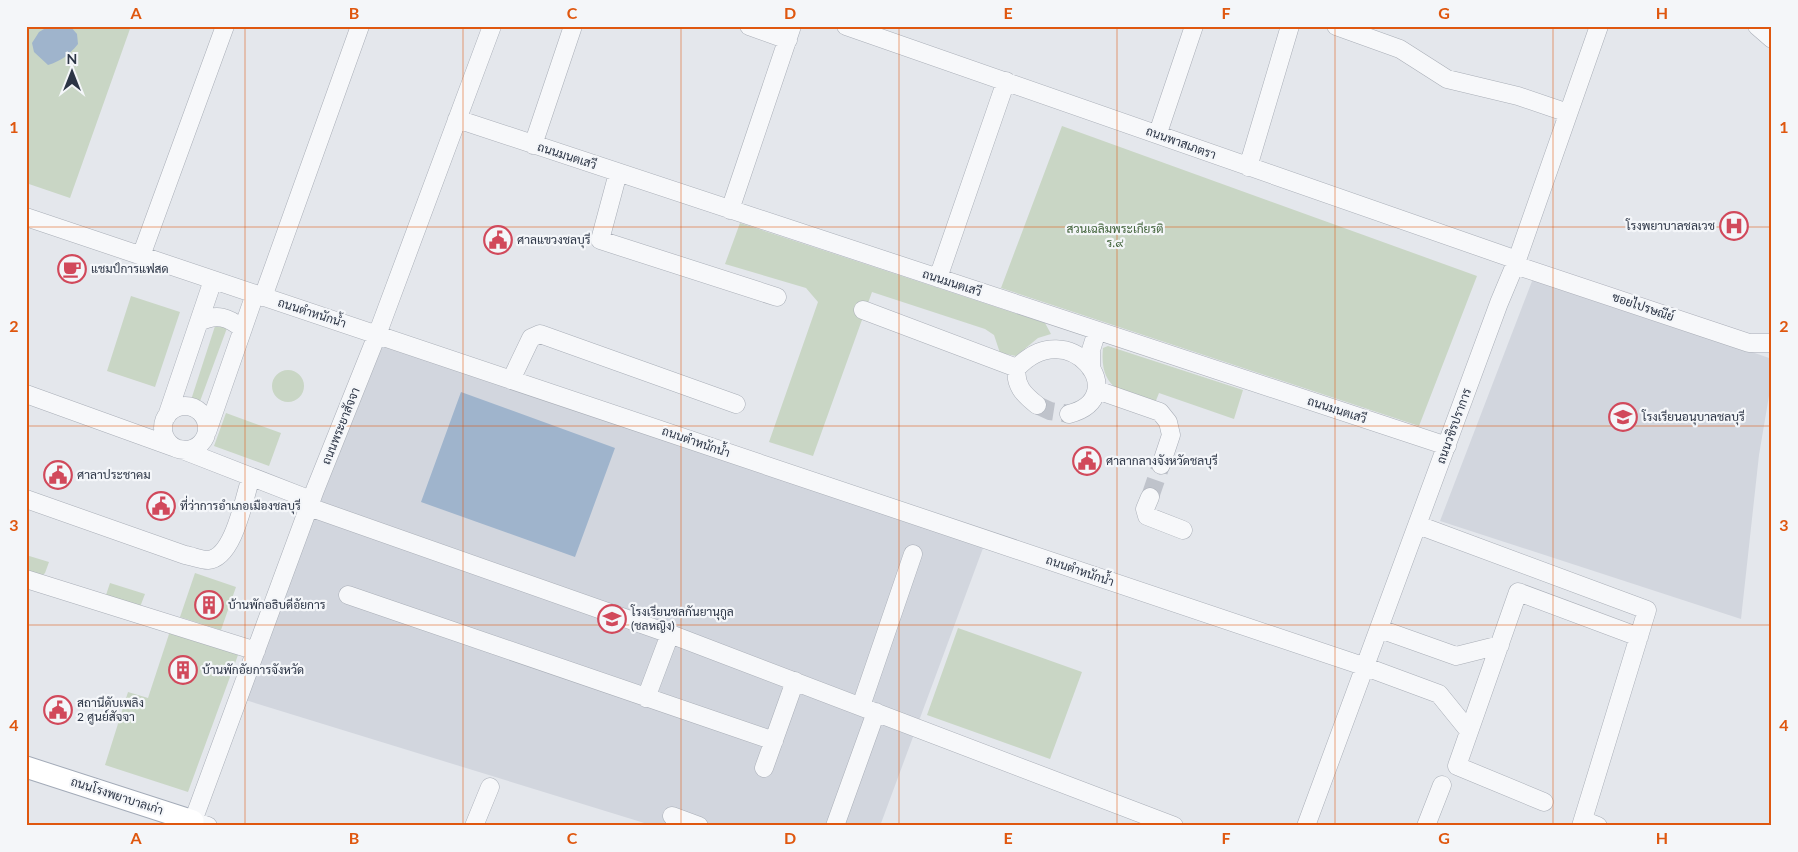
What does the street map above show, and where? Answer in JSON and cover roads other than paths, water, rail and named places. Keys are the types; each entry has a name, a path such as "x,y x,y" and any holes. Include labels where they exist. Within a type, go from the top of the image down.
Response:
{"main road":[{"name":"ถนนโรงพยาบาลเก่า","path":"26,767 198,824"}],"street":[{"path":"142,256 225,26"},
{"path":"213,280 164,422 165,436 176,448 187,450 200,445 207,432 242,329 259,296 360,26"},
{"name":"ถนนพระยาสัจจา","path":"198,824 256,651 310,504 377,335 492,26"},
{"path":"533,145 573,26"},
{"path":"730,210 790,33 749,26"},
{"name":"ถนนพาสเภตรา","path":"846,26 1158,133 1516,263"},
{"path":"1158,133 1194,26"},
{"path":"1248,167 1290,26"},
{"path":"1336,26 1400,49 1447,79 1518,96 1568,113"},
{"name":"ถนนวชิรปราการ","path":"1306,826 1516,263 1599,26"},
{"path":"938,278 1006,81"},
{"name":"ถนนมนตเสวี","path":"457,119 1447,446"},
{"path":"618,173 600,240 777,298"},
{"name":"ถนนตำหนักน้ำ","path":"26,218 1366,667 1439,694 1469,731"},
{"name":"ซอยไปรษณีย์","path":"1516,263 1749,343 1772,343"},
{"path":"863,310 1017,368"},
{"path":"199,322 210,317 220,316 230,319 242,329"},
{"path":"1048,349 1056,342 1064,320"},
{"path":"1069,414 1090,406 1095,398 1097,390 1091,369 1091,350 1097,331"},
{"path":"511,380 531,338 540,334 736,404"},
{"path":"1037,405 1018,386 1015,376 1017,368 1033,355 1048,349 1062,348 1077,353 1091,369"},
{"path":"1097,390 1160,412 1168,422 1171,435 1161,465"},
{"path":"26,394 251,477 310,504 670,634 1174,826"},
{"path":"167,416 179,408 194,408 205,418 207,432"},
{"path":"26,499 185,555 208,560 221,555 231,541 251,477"},
{"path":"1150,497 1145,509 1147,516 1183,530"},
{"path":"1418,525 1647,610 1587,824"},
{"path":"835,826 913,554"},
{"path":"26,579 172,623 256,651"},
{"path":"1544,802 1457,766 1518,592 1639,636"},
{"path":"348,595 774,741"},
{"path":"1380,629 1456,656 1500,646"},
{"path":"646,698 670,634"},
{"path":"764,768 794,681"},
{"path":"1426,826 1442,785"},
{"path":"474,826 490,787"},
{"path":"672,816 699,826"}],"water":[{"path":"49,26 70,26 77,34 78,44 57,62 48,65 34,52 32,43 39,32"},
{"path":"461,392 615,448 575,557 421,502"}],"tunnel":[{"path":"1037,405 1050,411 1069,414"},
{"path":"1150,497 1161,465"}],"place":[{"name":"โรงพยาบาลชลเวช","path":"1734,226"},
{"name":"ศาลแขวงชลบุรี","path":"498,240"},
{"name":"แชมป์การแฟสด","path":"72,269"},
{"name":"โรงเรียนอนุบาลชลบุรี","path":"1623,417"},
{"name":"ศาลากลางจังหวัดชลบุรี","path":"1087,461"},
{"name":"ศาลาประชาคม","path":"58,475"},
{"name":"ที่ว่าการอำเภอเมืองชลบุรี","path":"161,506"},
{"name":"บ้านพักอธิบดีอัยการ","path":"209,605"},
{"name":"โรงเรียนชลกันยานุกูล (ชลหญิง)","path":"612,619"},
{"name":"บ้านพักอัยการจังหวัด","path":"183,670"},
{"name":"สถานีดับเพลิง 2 ศูนย์สัจจา","path":"58,710"}],"park label":[{"name":"สวนเฉลิมพระเกียรติ ร.๙","path":"1115,236"}]}
